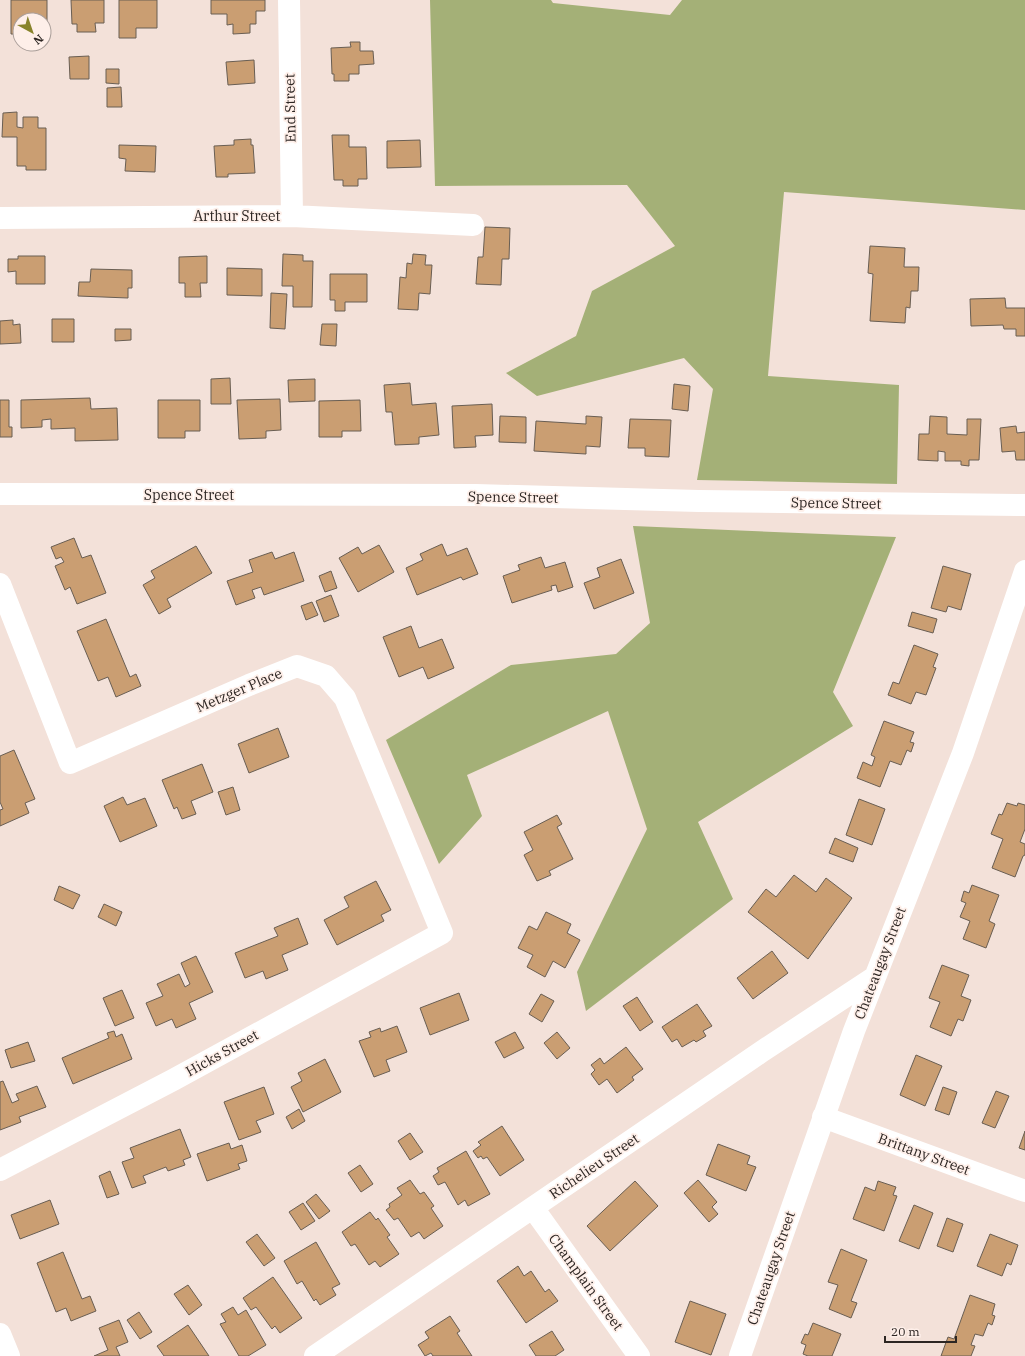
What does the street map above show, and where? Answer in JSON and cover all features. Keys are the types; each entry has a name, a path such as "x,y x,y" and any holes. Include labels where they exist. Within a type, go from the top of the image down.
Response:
{"street":[{"name":"End Street","path":"289,0 292,216"},
{"name":"Arthur Street","path":"0,218 292,216 473,225"},
{"name":"Spence Street","path":"0,494 476,496 699,501 1025,505"},
{"name":"Chateaugay Street","path":"740,1356 854,1031 963,753 1025,571"},
{"name":"Metzger Place","path":"0,584 70,763 249,684 297,666 326,676 345,698 442,933"},
{"name":"Hicks Street","path":"0,1170 173,1080 442,933"},
{"name":"Richelieu Street","path":"315,1356 761,1052 875,977"},
{"name":"Brittany Street","path":"823,1117 1025,1191"},
{"name":"Champlain Street","path":"533,1208 639,1356"},
{"path":"0,1334 9,1356"}],"green space":[{"path":"430,0 551,0 553,3 670,15 682,0 1025,0 1025,210 784,192 768,376 899,385 897,484 697,480 713,389 684,358 537,396 506,373 576,336 592,291 675,246 627,185 435,186"},
{"path":"633,526 896,537 833,692 853,726 698,822 733,899 586,1011 577,972 647,829 608,711 467,775 482,816 439,864 386,740 511,665 616,654 650,623"}],"building":[{"path":"11,0 47,0 47,12 12,12 11,34"},
{"path":"71,0 104,0 104,23 95,23 96,32 77,32 77,24 72,24"},
{"path":"119,0 157,0 157,28 136,28 136,38 119,38"},
{"path":"211,0 265,0 265,11 256,11 256,24 250,24 250,33 233,34 233,24 227,25 227,14 211,14"},
{"path":"350,42 360,42 360,51 373,51 374,64 359,65 359,74 349,74 349,81 334,81 334,74 332,74 331,48 351,47"},
{"path":"89,56 89,79 70,79 69,57"},
{"path":"254,60 255,83 228,85 226,62"},
{"path":"106,69 119,69 119,84 106,83"},
{"path":"121,87 122,107 107,107 107,88"},
{"path":"17,112 17,127 23,128 23,117 38,117 38,128 46,128 46,170 26,170 26,166 17,166 17,137 2,137 3,113"},
{"path":"332,135 349,135 349,147 366,147 367,179 358,179 358,186 343,186 343,180 334,180"},
{"path":"251,139 251,145 253,145 255,173 228,174 228,177 216,177 214,146 234,145 234,140"},
{"path":"420,140 421,167 387,168 387,141"},
{"path":"119,145 156,146 155,172 125,171 126,159 119,158"},
{"path":"485,227 510,228 509,259 502,259 501,285 476,284 478,257 483,257"},
{"path":"870,246 905,248 904,267 919,267 918,291 911,291 910,308 906,307 905,323 870,321 873,274 868,273"},
{"path":"283,254 303,255 303,261 313,261 312,307 293,307 293,286 282,286"},
{"path":"413,254 426,255 425,265 432,265 430,294 419,293 418,310 398,309 400,277 406,278 407,263 412,264"},
{"path":"18,256 45,256 45,284 16,284 16,271 8,272 8,259 18,259"},
{"path":"207,256 207,283 200,283 201,297 185,297 185,283 179,283 179,257"},
{"path":"227,268 262,269 262,296 227,295"},
{"path":"91,269 132,270 132,288 128,288 128,298 78,296 79,282 90,282"},
{"path":"330,274 367,274 367,302 345,302 345,311 335,311 335,300 330,300"},
{"path":"271,293 287,294 285,329 270,328"},
{"path":"1005,298 1006,308 1025,308 1025,336 1016,336 1016,329 1004,329 1003,325 971,326 970,299"},
{"path":"52,319 74,319 74,342 52,342"},
{"path":"13,320 13,325 20,324 21,343 0,344 0,321"},
{"path":"322,324 337,324 336,346 320,345"},
{"path":"115,329 131,329 131,340 115,341"},
{"path":"230,378 231,404 211,404 211,379"},
{"path":"315,379 315,401 289,402 288,380"},
{"path":"410,383 412,405 436,403 439,435 419,437 419,444 395,445 392,412 386,412 384,385"},
{"path":"674,384 690,386 688,411 672,409"},
{"path":"90,398 91,409 117,408 118,440 75,441 75,428 51,429 51,419 42,420 42,427 21,428 21,400"},
{"path":"280,399 281,430 266,431 266,438 239,439 237,400"},
{"path":"0,400 9,400 9,427 12,427 12,437 0,437"},
{"path":"158,400 200,400 200,431 185,431 185,438 158,438"},
{"path":"360,400 361,431 342,431 342,437 319,437 319,401"},
{"path":"492,404 493,435 475,436 476,447 454,448 452,406"},
{"path":"500,416 526,417 526,443 499,442"},
{"path":"586,416 602,417 600,447 586,446 586,454 534,451 536,421 586,424"},
{"path":"930,416 947,417 947,434 967,435 967,419 981,419 979,460 969,460 969,466 961,465 961,461 945,461 945,452 938,451 938,461 918,460 919,434 929,434"},
{"path":"630,419 671,420 669,457 645,456 645,448 628,448"},
{"path":"1016,426 1017,433 1025,432 1025,460 1016,460 1015,451 1002,452 1000,428"},
{"path":"74,538 82,558 91,555 106,593 77,604 70,587 65,590 55,566 64,562 61,557 56,559 51,547"},
{"path":"442,544 447,556 467,548 478,574 463,580 461,577 417,595 406,568 423,560 420,554"},
{"path":"379,545 394,572 358,592 339,558 358,547 362,554"},
{"path":"196,546 212,573 167,599 171,607 159,614 143,585 155,578 151,571"},
{"path":"272,552 275,559 294,552 304,581 264,595 261,587 252,590 255,598 236,605 227,581 253,572 249,560"},
{"path":"541,557 545,568 565,562 573,587 558,592 556,585 551,586 552,590 512,603 503,576 520,570 518,565"},
{"path":"621,559 634,593 594,609 584,583 600,577 597,568"},
{"path":"943,566 971,574 961,610 948,606 946,612 931,608"},
{"path":"331,571 337,588 325,592 319,576"},
{"path":"331,595 339,616 324,622 316,601"},
{"path":"312,602 318,615 306,620 301,606"},
{"path":"912,612 937,619 933,633 908,626"},
{"path":"106,619 130,677 136,674 141,686 116,697 108,677 98,681 77,631"},
{"path":"411,626 419,648 442,639 454,668 428,679 423,667 399,677 383,637"},
{"path":"914,645 938,654 933,667 936,668 926,695 916,692 911,704 888,695 893,682 899,684"},
{"path":"884,721 914,732 910,742 914,743 911,752 907,750 901,765 890,761 880,787 857,778 863,762 872,766 875,757 871,755"},
{"path":"278,728 289,757 249,773 238,744"},
{"path":"14,750 35,799 25,803 29,813 0,826 0,810 3,809 0,802 0,756"},
{"path":"202,764 213,792 191,801 196,814 182,819 177,807 174,809 162,780"},
{"path":"233,787 240,810 226,815 218,792"},
{"path":"123,797 127,805 145,798 157,826 120,842 104,806"},
{"path":"859,799 885,809 872,845 846,835"},
{"path":"1007,803 1017,806 1018,803 1025,805 1025,829 1020,842 1025,844 1025,855 1023,856 1015,877 992,868 1003,839 991,834 999,814 1002,815"},
{"path":"557,815 562,824 557,827 573,859 549,871 551,875 537,881 524,855 533,850 524,832"},
{"path":"835,838 858,848 853,862 829,853"},
{"path":"794,875 816,892 826,878 852,898 808,959 748,912 766,889 776,897"},
{"path":"376,881 391,910 381,915 384,921 337,945 324,920 349,907 344,897"},
{"path":"972,885 999,895 989,921 995,924 986,948 963,939 970,921 960,917 966,903 961,901 964,891 969,893"},
{"path":"59,886 80,895 73,909 54,900"},
{"path":"104,904 122,912 116,926 98,917"},
{"path":"546,912 571,924 567,933 580,940 565,968 553,961 545,977 527,967 533,955 518,948 529,926 537,930"},
{"path":"298,918 308,944 282,955 288,970 266,979 263,971 245,978 235,953 278,936 274,928"},
{"path":"772,951 788,973 753,999 737,978"},
{"path":"196,956 213,992 189,1003 196,1019 176,1028 172,1019 156,1026 146,1003 163,996 157,984 179,974 185,987 190,984 181,963"},
{"path":"942,965 969,975 961,996 971,1000 963,1021 958,1019 951,1036 930,1027 940,1002 929,998"},
{"path":"122,990 134,1018 115,1026 103,998"},
{"path":"459,993 469,1020 430,1035 420,1008"},
{"path":"541,994 554,1001 542,1022 529,1014"},
{"path":"637,997 653,1022 640,1031 623,1006"},
{"path":"697,1004 712,1026 703,1031 706,1036 696,1042 694,1040 682,1047 677,1039 672,1042 662,1027"},
{"path":"397,1026 407,1052 386,1060 390,1071 374,1077 359,1041 371,1037 369,1032 380,1028 381,1032"},
{"path":"114,1031 116,1037 122,1034 132,1059 73,1084 62,1058 109,1038 107,1033"},
{"path":"515,1032 524,1048 504,1058 495,1042"},
{"path":"557,1032 570,1048 557,1059 544,1043"},
{"path":"28,1042 35,1061 11,1068 5,1050"},
{"path":"626,1047 643,1069 632,1077 634,1080 617,1093 607,1079 599,1085 591,1074 595,1070 591,1065 600,1058 604,1064"},
{"path":"916,1055 942,1066 925,1106 900,1095"},
{"path":"325,1059 341,1092 303,1112 291,1087 302,1081 298,1073"},
{"path":"3,1081 12,1103 19,1100 16,1094 37,1086 46,1107 19,1117 21,1122 0,1130 0,1082"},
{"path":"264,1087 274,1114 256,1121 261,1132 239,1140 224,1102"},
{"path":"943,1087 957,1092 949,1115 935,1110"},
{"path":"996,1091 1009,1096 995,1128 982,1123"},
{"path":"299,1109 305,1121 292,1129 286,1117"},
{"path":"502,1126 524,1160 500,1176 487,1157 483,1159 481,1156 478,1158 473,1151 481,1145 478,1142"},
{"path":"180,1129 191,1157 183,1160 185,1165 168,1171 166,1167 143,1176 146,1183 132,1188 122,1162 134,1158 130,1148"},
{"path":"1025,1131 1025,1150 1019,1148"},
{"path":"410,1133 423,1152 410,1160 398,1141"},
{"path":"229,1143 231,1149 242,1145 247,1161 238,1164 240,1169 207,1181 197,1154"},
{"path":"718,1144 750,1156 747,1164 756,1167 746,1191 706,1175"},
{"path":"466,1151 490,1194 468,1206 465,1200 458,1205 445,1182 438,1185 433,1176 439,1172 437,1168"},
{"path":"360,1165 373,1184 361,1192 348,1173"},
{"path":"110,1171 119,1194 107,1198 99,1176"},
{"path":"410,1180 420,1194 424,1192 434,1206 431,1208 443,1226 424,1239 419,1232 411,1237 398,1218 394,1220 386,1210 390,1207 389,1204 402,1195 397,1188"},
{"path":"698,1180 717,1202 712,1207 718,1214 709,1222 684,1193"},
{"path":"635,1181 658,1206 610,1251 587,1226"},
{"path":"878,1181 896,1187 893,1195 897,1196 884,1231 853,1219 865,1187 875,1191"},
{"path":"316,1194 330,1211 319,1219 306,1202"},
{"path":"50,1200 59,1224 20,1239 11,1215"},
{"path":"303,1203 315,1221 301,1230 289,1212"},
{"path":"914,1205 933,1213 919,1249 899,1241"},
{"path":"370,1212 376,1220 378,1218 390,1235 387,1237 399,1254 380,1267 375,1261 369,1265 355,1244 351,1246 342,1232"},
{"path":"947,1218 963,1224 953,1252 937,1246"},
{"path":"257,1234 275,1258 264,1266 246,1242"},
{"path":"990,1234 1018,1245 1011,1265 1007,1263 1002,1276 977,1266"},
{"path":"316,1242 340,1284 332,1288 336,1295 320,1305 316,1299 314,1301 302,1281 297,1284 284,1261"},
{"path":"841,1249 867,1260 851,1301 857,1303 851,1318 829,1309 838,1285 828,1282"},
{"path":"63,1252 82,1299 90,1296 96,1311 71,1321 66,1308 56,1312 37,1263"},
{"path":"518,1266 524,1276 531,1271 545,1292 549,1289 558,1301 526,1323 497,1281"},
{"path":"273,1277 302,1318 280,1333 275,1326 272,1329 256,1307 251,1310 243,1298"},
{"path":"188,1285 202,1305 189,1315 174,1294"},
{"path":"970,1295 995,1304 992,1315 995,1316 992,1325 988,1323 983,1336 975,1334 971,1345 975,1346 971,1356 941,1356 948,1337 954,1339"},
{"path":"690,1301 726,1314 711,1355 675,1342"},
{"path":"233,1307 238,1315 246,1310 266,1345 248,1356 239,1356 220,1324 226,1322 221,1314"},
{"path":"139,1312 152,1332 140,1339 127,1320"},
{"path":"450,1316 460,1331 457,1333 472,1356 433,1356 431,1353 425,1356 418,1345 429,1338 425,1332"},
{"path":"119,1320 128,1342 116,1347 120,1356 94,1356 108,1350 99,1328"},
{"path":"813,1323 841,1334 832,1356 808,1356 803,1354 806,1345 801,1343 805,1334 808,1335"},
{"path":"188,1325 209,1356 164,1356 157,1346"},
{"path":"552,1331 564,1350 555,1356 536,1356 529,1345"}]}
